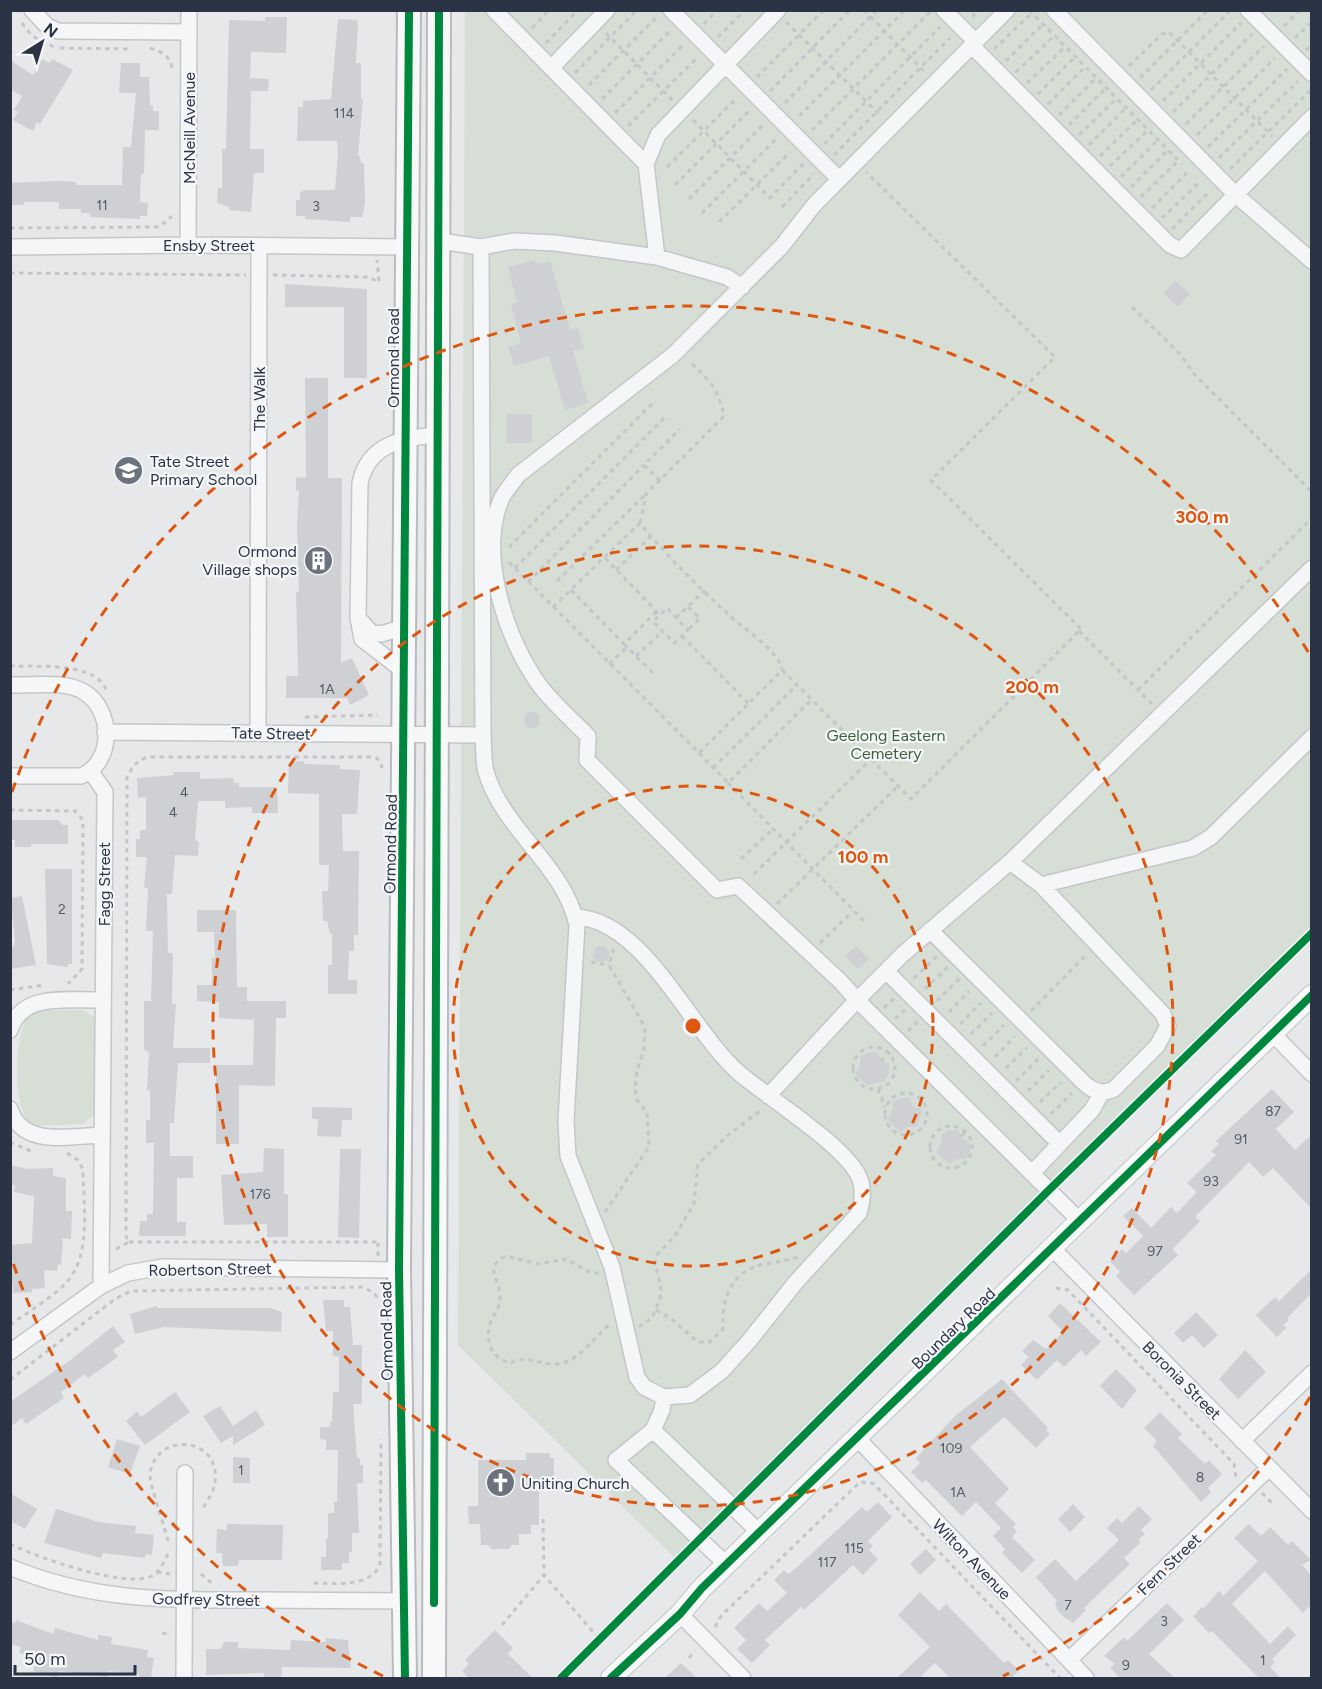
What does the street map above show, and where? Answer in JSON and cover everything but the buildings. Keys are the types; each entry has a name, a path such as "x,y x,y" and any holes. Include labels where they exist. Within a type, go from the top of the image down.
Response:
{"highway":[{"name":"Ormond Road","path":"405,1678 406,1601 399,1270 409,10"},
{"path":"434,1678 440,10"}],"main road":[{"name":"Boundary Road","path":"611,1678 680,1614 727,1565 1311,995"}],"street":[{"name":"McNeill Avenue","path":"189,10 189,245"},
{"path":"494,10 646,164"},
{"path":"551,68 607,10"},
{"path":"1007,10 839,179 814,205 782,246 678,350 639,384 518,475 501,500 496,514 495,570 501,604 512,638 551,700 588,736 587,760 717,890 738,886 810,953 1080,1221"},
{"path":"1054,10 1235,194 1311,261"},
{"path":"657,257 646,164 658,135 777,11"},
{"path":"1249,12 1310,73"},
{"path":"26,15 58,31 189,33"},
{"path":"676,16 839,179"},
{"path":"952,18 984,59 1080,155 1181,250 1311,117"},
{"path":"439,241 482,247 514,241 544,242 657,257 727,277 741,287"},
{"name":"Ensby Street","path":"10,247 189,245 407,248"},
{"name":"The Walk","path":"258,733 259,246"},
{"path":"482,247 483,735 486,772 500,800 522,834 563,889 575,917 566,1121 568,1156 613,1272 637,1377 644,1387 664,1397 690,1395 722,1371 749,1341 795,1282 859,1213 864,1198 862,1186 858,1174 849,1163 767,1101 721,1054 639,949 617,931 590,918 575,917"},
{"path":"405,672 362,639 358,618 360,483 362,472 382,450 406,437 438,435"},
{"path":"767,1101 856,1000 930,930 1010,862 1311,568"},
{"path":"358,618 372,633 381,634 405,627"},
{"path":"10,685 69,686 84,691 99,705 105,732 105,750 91,772 81,776 10,776"},
{"name":"Tate Street","path":"105,732 483,735"},
{"path":"1041,885 1193,848 1211,837 1311,737"},
{"name":"Fagg Street","path":"91,772 105,792 101,1286"},
{"path":"930,930 1087,1086 1102,1092 1114,1089 1157,1046 1168,1026 1163,1014 1041,885 1010,862"},
{"path":"886,971 1060,1144"},
{"path":"10,1029 18,1012 30,1005 44,1001 103,1000"},
{"path":"1272,1033 1311,1074"},
{"path":"1032,1173 1092,1110 1102,1092"},
{"path":"10,1109 20,1128 33,1136 102,1135"},
{"name":"Boronia Street","path":"1053,1249 1311,1511"},
{"name":"Robertson Street","path":"10,1352 101,1286 128,1273 164,1267 399,1270"},
{"path":"1242,1441 1311,1373"},
{"path":"664,1397 662,1410 653,1430 616,1460 727,1565"},
{"path":"653,1430 760,1533"},
{"name":"Wilton Avenue","path":"858,1439 1086,1678"},
{"name":"Fern Street","path":"1069,1660 1269,1468"},
{"path":"184,1678 185,1473"},
{"name":"Godfrey Street","path":"10,1567 78,1590 114,1597 186,1600 406,1601"},
{"path":"680,1614 743,1678"}],"path":[{"path":"522,39 549,10"},
{"path":"536,53 578,10"},
{"path":"566,82 638,10"},
{"path":"578,96 664,10"},
{"path":"605,122 717,10"},
{"path":"619,136 744,10"},
{"path":"864,10 936,83"},
{"path":"702,213 905,10"},
{"path":"719,222 931,10"},
{"path":"782,207 866,101 952,18 978,10"},
{"path":"1130,88 1208,10"},
{"path":"1142,99 1231,10"},
{"path":"1181,139 1223,87 1300,10"},
{"path":"777,11 892,127"},
{"path":"984,59 1030,12 1223,206"},
{"path":"1158,116 1200,64 1249,12"},
{"path":"26,15 32,36 48,46 71,50 150,48 159,51 171,61 173,72"},
{"path":"592,109 676,16"},
{"path":"770,198 877,112 921,68 952,18"},
{"path":"1181,139 1234,98 1311,22"},
{"path":"1043,24 1080,155"},
{"path":"1158,116 1211,75 1262,24"},
{"path":"1119,76 1162,34 1169,32 1282,146"},
{"path":"1054,36 1080,155"},
{"path":"1209,168 1246,110 1311,45"},
{"path":"1065,47 1080,155"},
{"path":"1075,57 1080,155"},
{"path":"1080,155 1085,67"},
{"path":"1209,168 1310,73"},
{"path":"1080,155 1096,78"},
{"path":"1080,155 1106,88"},
{"path":"1209,168 1268,132 1311,89"},
{"path":"1080,155 1116,99"},
{"path":"1080,155 1126,108"},
{"path":"1080,155 1137,120"},
{"path":"1080,155 1148,130"},
{"path":"1080,155 1158,140"},
{"path":"1080,155 1168,150"},
{"path":"1080,155 1178,161"},
{"path":"1080,155 1189,171"},
{"path":"1080,155 1200,182"},
{"path":"1080,155 1209,192"},
{"path":"640,524 730,616 756,636 782,664 782,670 911,799 1081,629 931,480 1055,357 856,162"},
{"path":"10,228 159,227 168,222 173,214"},
{"path":"10,273 368,277 379,282"},
{"path":"1132,307 1180,354 1194,375 1311,492"},
{"path":"557,581 724,416 719,393 714,384 678,350"},
{"path":"653,403 501,555 865,922"},
{"path":"515,568 666,416"},
{"path":"528,582 680,429"},
{"path":"644,465 660,481"},
{"path":"554,607 640,524 646,494"},
{"path":"1138,690 1311,518"},
{"path":"616,570 651,536"},
{"path":"605,558 658,613"},
{"path":"571,590 655,675"},
{"path":"676,618 705,590"},
{"path":"658,613 653,621 674,643 700,618 688,606"},
{"path":"609,664 658,613 667,608 688,630"},
{"path":"636,656 663,631"},
{"path":"1078,631 1162,714"},
{"path":"682,636 749,703"},
{"path":"10,666 72,668 87,672 105,686 108,696"},
{"path":"699,753 782,670"},
{"path":"713,768 797,685"},
{"path":"728,783 812,699"},
{"path":"295,717 378,715"},
{"path":"129,1242 126,1236 127,777 137,760 148,757 375,758 380,761 382,779"},
{"path":"754,874 872,759"},
{"path":"767,914 898,786"},
{"path":"10,810 75,811 83,820 82,969 69,984 58,984"},
{"path":"741,859 773,829"},
{"path":"810,953 853,910"},
{"path":"596,1226 649,1147 647,1112 638,1100 635,1089 637,1070 644,1051 645,1027 609,965 617,931"},
{"path":"1021,1021 1097,944"},
{"path":"575,952 592,962 609,965"},
{"path":"10,990 48,985"},
{"path":"869,1048 882,1049 888,1053 894,1065 894,1072 888,1084 878,1089 869,1089 857,1081 852,1068 854,1061 862,1051 869,1048"},
{"path":"881,1060 888,1053"},
{"path":"878,1089 885,1108 888,1126 899,1134 906,1136 919,1131 927,1119 925,1105 910,1093 898,1094 885,1108"},
{"path":"613,1272 591,1274 566,1259 538,1264 507,1256 498,1260 494,1268 501,1299 489,1326 489,1341 494,1354 501,1361 511,1363 520,1358 533,1359 544,1364 565,1363 577,1355 601,1331 624,1324 643,1327 656,1310 661,1286 655,1264 657,1255 675,1236 694,1203 698,1164 767,1101"},
{"path":"954,1125 966,1131 970,1137 972,1151 965,1163 952,1168 939,1164 934,1159 931,1152 931,1139 940,1128 954,1125"},
{"path":"10,1142 34,1151"},
{"path":"10,1325 64,1285 80,1259 83,1243 83,1169 78,1160 68,1153 57,1152"},
{"path":"80,1259 101,1257 129,1242 378,1243 382,1240"},
{"path":"656,1310 670,1318 698,1342 710,1342 723,1329 725,1297 734,1280 748,1270 765,1264 782,1263 800,1256"},
{"path":"10,1380 115,1299 131,1291 363,1287 374,1293 381,1303"},
{"path":"1056,1288 1068,1290 1234,1464 1236,1478 1228,1486"},
{"path":"306,1583 368,1580 375,1575 380,1565 381,1432"},
{"path":"10,1544 42,1559 102,1574 130,1578 150,1577 157,1572 168,1553 160,1508 149,1476 153,1463 161,1452 174,1444 202,1449 212,1458 216,1473 214,1489 198,1516"},
{"path":"714,1628 721,1616 860,1482 865,1481 873,1483 1060,1678"},
{"path":"543,1519 544,1575 600,1640"},
{"path":"200,1563 201,1574 215,1585"},
{"path":"502,1625 544,1575"}],"green space":[{"name":"Geelong Eastern Cemetery","path":"465,11 1311,11 1311,936 676,1559 458,1345"},
{"path":"32,1010 83,1010 95,1017 96,1113 83,1124 32,1126 25,1117 18,1086 18,1050 21,1034"}],"cycle path":[{"path":"405,1678 399,1270 409,10"},
{"path":"434,1603 439,10"},
{"path":"561,1678 1049,1190 1312,933"},
{"path":"611,1678 680,1614 702,1588 1312,995"}],"place":[{"name":"Tate Street Primary School","path":"129,470"},
{"name":"Ormond Village shops","path":"318,560"},
{"name":"Uniting Church","path":"500,1483"}]}
